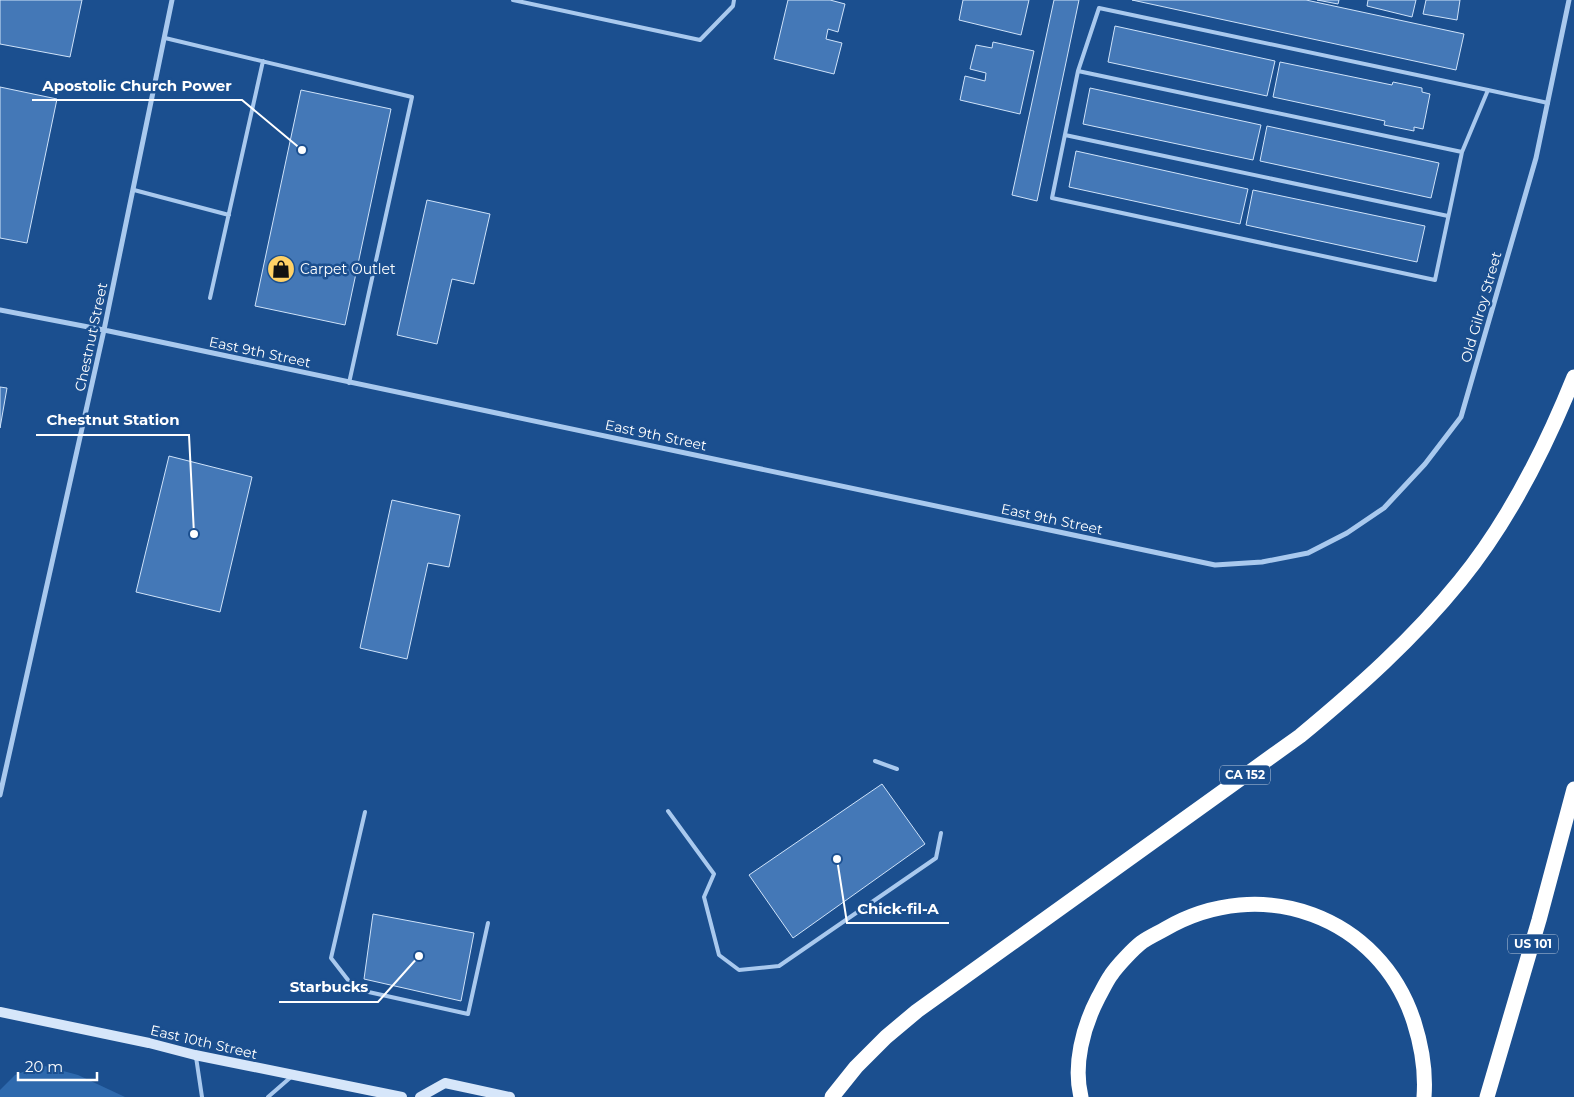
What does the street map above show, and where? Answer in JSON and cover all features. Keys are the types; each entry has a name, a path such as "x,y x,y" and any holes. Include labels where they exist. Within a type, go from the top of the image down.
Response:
{"highway":[{"name":"CA 152","path":"832,1097 856,1067 886,1037 917,1011 1300,736 1343,701 1386,661 1461,580 1492,537 1540,454 1574,377"},
{"name":"US 101","path":"1487,1097 1540,920 1574,789"},
{"path":"1081,1097 1079,1090 1079,1049 1091,1011 1110,975 1141,943 1180,920 1221,906 1263,904 1297,909 1335,924 1368,948 1390,973 1408,1004 1421,1044 1425,1082 1424,1097"}],"main road":[{"name":"East 10th Street","path":"0,1012 149,1043 195,1055 402,1097"},
{"path":"420,1097 445,1083 510,1097"}],"street":[{"name":"Chestnut Street","path":"0,795 104,330 172,0"},
{"name":"Old Gilroy Street","path":"1308,553 1347,533 1384,508 1426,464 1461,417 1536,158 1569,0"},
{"name":"East 9th Street","path":"0,310 104,330 1215,565 1262,562 1308,553"}],"lane":[{"path":"512,0 700,40 733,6 734,0"},
{"path":"1488,90 1462,152 1435,280 1052,198 1078,71 1099,8 1548,102"},
{"path":"165,38 412,97 349,383"},
{"path":"210,298 263,61"},
{"path":"1078,71 1462,152"},
{"path":"1065,135 1448,216"},
{"path":"134,190 229,214"},
{"path":"875,761 897,769"},
{"path":"668,811 714,874 704,897 719,955 740,970 779,966 936,858 941,833"},
{"path":"365,812 331,958 355,989 468,1014 488,923"},
{"path":"195,1055 202,1097"},
{"path":"268,1097 293,1075"}],"shaded area":[{"path":"41,1065 78,1075 125,1097 0,1097 0,1090 15,1075"}],"building":[{"path":"0,0 82,0 70,57 0,44"},
{"path":"788,0 830,0 845,4 838,32 828,29 826,39 842,43 834,74 774,59"},
{"path":"963,0 1029,0 1021,35 959,20"},
{"path":"1054,0 1079,0 1037,201 1012,195"},
{"path":"1132,0 1306,0 1464,34 1456,70"},
{"path":"1317,0 1339,0 1338,4"},
{"path":"1368,0 1416,0 1412,17 1367,6"},
{"path":"1426,0 1460,0 1457,20 1423,14"},
{"path":"1115,26 1275,61 1267,96 1108,62"},
{"path":"993,42 1034,51 1020,114 960,100 965,76 985,81 986,73 970,69 976,45 992,48"},
{"path":"1280,62 1392,85 1393,82 1422,88 1422,92 1430,94 1423,129 1414,127 1414,131 1384,125 1385,121 1273,97"},
{"path":"0,87 57,99 27,243 0,238"},
{"path":"1090,88 1261,125 1253,160 1083,124"},
{"path":"301,90 391,109 345,325 255,306"},
{"path":"1267,126 1439,163 1431,198 1260,161"},
{"path":"1076,151 1248,189 1240,224 1069,187"},
{"path":"1253,190 1425,226 1417,262 1246,225"},
{"path":"427,200 490,214 474,284 452,279 437,344 397,335"},
{"path":"0,387 7,388 0,428"},
{"path":"169,456 252,477 220,612 136,592"},
{"path":"392,500 460,515 449,567 428,563 407,659 360,648"},
{"path":"882,784 925,844 793,938 749,875"},
{"path":"373,914 474,933 461,1001 364,979"}],"place":[{"name":"Apostolic Church Power","path":"302,150"},
{"name":"Carpet Outlet","path":"281,269"},
{"name":"Chestnut Station","path":"194,534"},
{"name":"Chick-fil-A","path":"837,859"},
{"name":"Starbucks","path":"419,956"}]}
